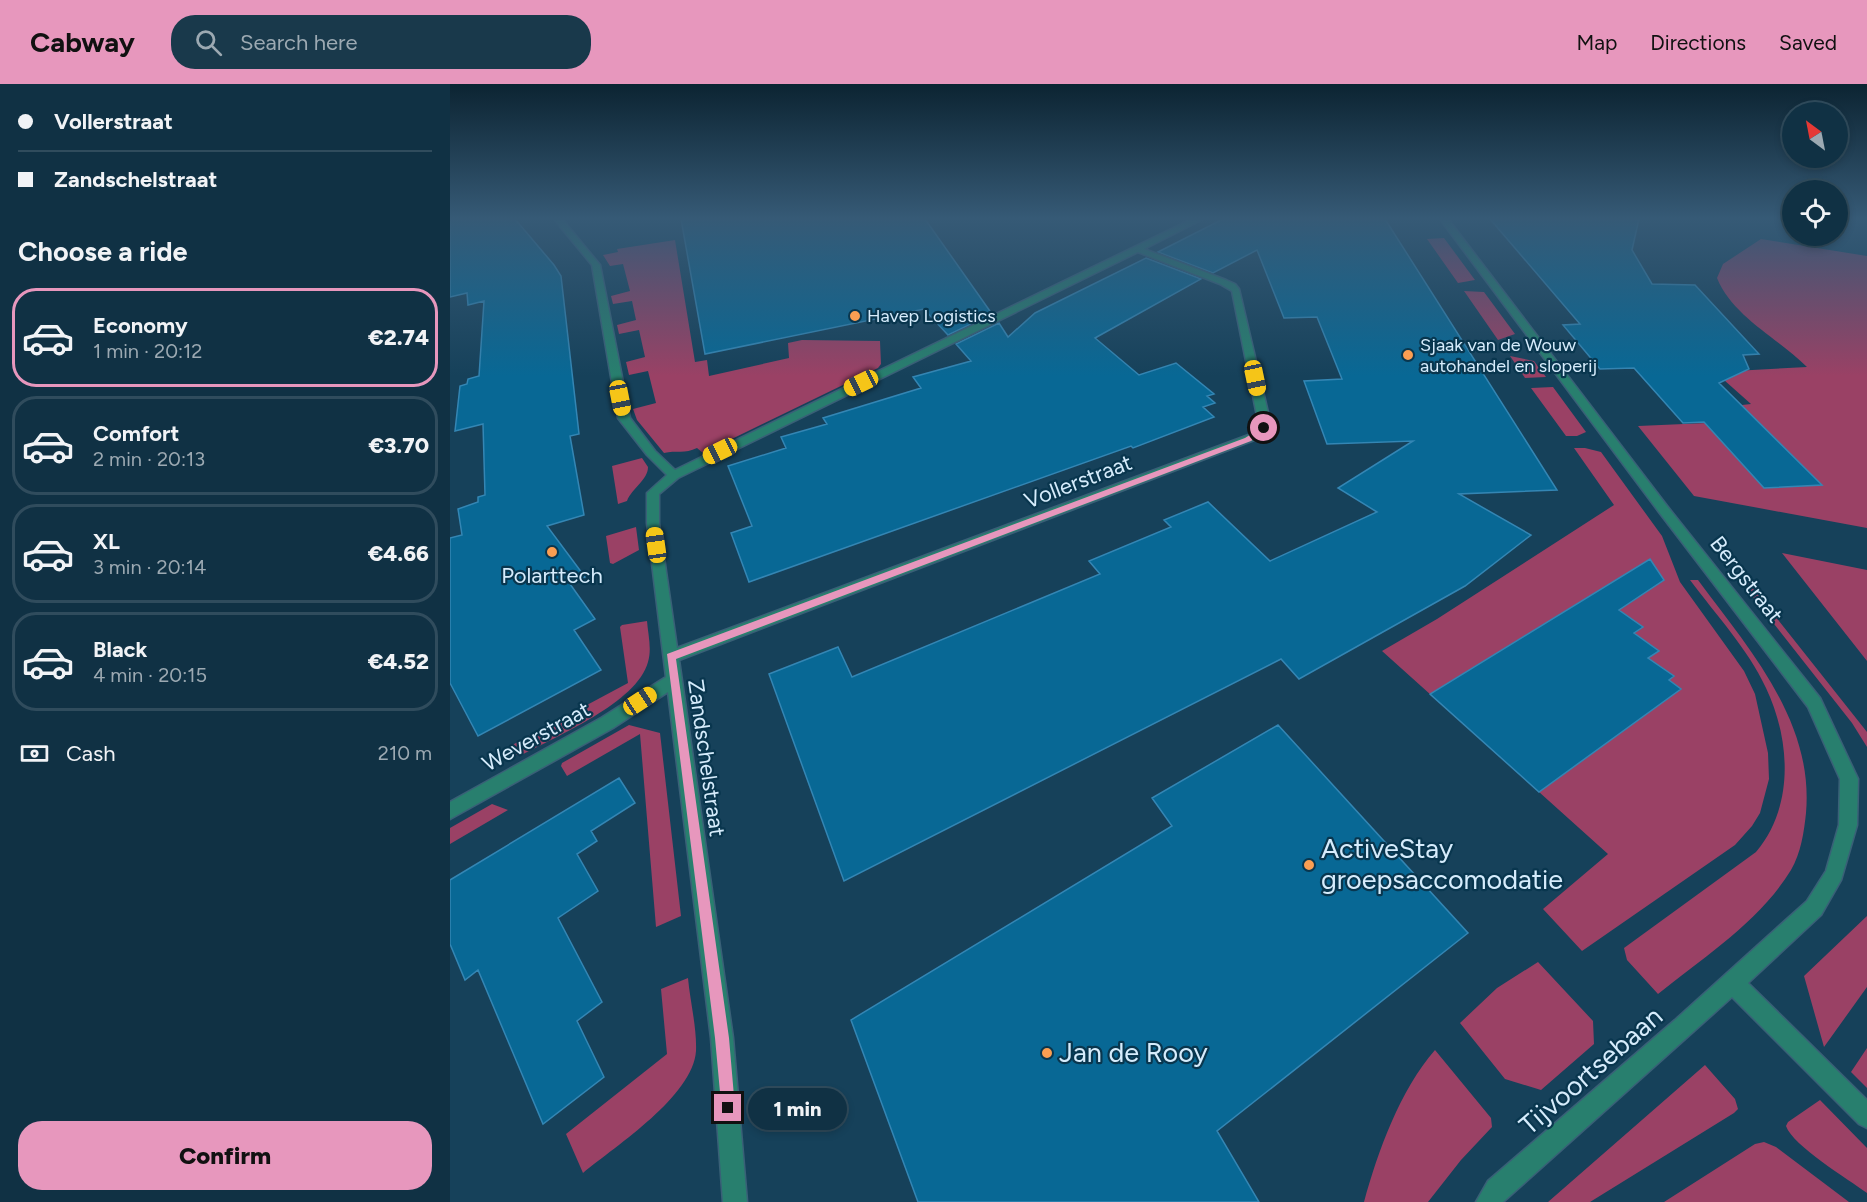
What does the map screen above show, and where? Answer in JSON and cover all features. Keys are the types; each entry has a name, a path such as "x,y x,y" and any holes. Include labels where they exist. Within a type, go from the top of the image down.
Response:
{"street":[{"path":"597,271 624,418 651,453 674,475 1092,271"},
{"name":"Vollerstraat","path":"671,657 1258,435 1264,428 1264,421 1236,291 1232,286 1195,271"},
{"name":"Bergstraat","path":"1483,271 1663,509 1814,703 1849,779 1848,825 1834,874 1814,908 1732,982"},
{"name":"Zandschelstraat","path":"674,475 653,493 653,523 722,1038 735,1202"},
{"name":"Weverstraat","path":"450,811 607,723 674,680"},
{"path":"1732,982 1867,1116"},
{"name":"Tijvoortsebaan","path":"1488,1202 1497,1190 1683,1028 1732,982"}],"shaded area":[{"path":"625,271 680,271 695,362 707,360 709,376 789,358 788,343 802,340 880,341 881,364 878,368 703,453 697,448 664,453 637,420 633,409 656,403 648,371 629,375 626,362 645,357 639,330 619,334 617,325 636,320 632,301 613,304 611,296 630,291"},
{"path":"1450,271 1468,271 1475,280 1458,283"},
{"path":"1720,271 1867,271 1867,528 1694,496 1638,426 1730,422 1715,408 1751,404 1715,372 1807,367 1745,316 1724,292 1717,278"},
{"path":"1464,291 1484,292 1515,334 1498,340"},
{"path":"1510,356 1534,361 1546,377 1525,378"},
{"path":"1553,387 1586,432 1577,436 1566,436 1531,388"},
{"path":"1574,448 1601,452 1662,536 1680,582 1744,671 1755,694 1768,753 1769,779 1760,813 1735,845 1582,951 1543,909 1608,854 1382,651 1437,619 1614,505"},
{"path":"642,458 648,467 645,476 627,501 618,504 612,466"},
{"path":"636,527 639,550 613,564 610,563 606,536"},
{"path":"1782,553 1867,570 1867,661"},
{"path":"1737,577 1744,577 1867,732 1867,747 1852,723"},
{"path":"1690,580 1698,580 1738,633 1774,688 1789,717 1800,747 1806,779 1806,813 1797,857 1791,870 1764,906 1730,937 1658,994 1627,960 1624,948 1756,852 1777,815 1785,773 1780,730 1766,688 1741,646"},
{"path":"647,621 650,647 648,662 641,677 628,691 593,717 520,756 503,750 628,683 620,627"},
{"path":"629,725 660,733 681,916 656,927 640,734 567,776 561,766 562,763"},
{"path":"492,804 508,810 450,844 450,828"},
{"path":"1867,916 1867,987 1824,1047 1804,976"},
{"path":"1538,962 1593,1021 1594,1044 1541,1090 1505,1079 1460,1023 1497,988"},
{"path":"688,978 696,1042 692,1068 668,1102 633,1134 583,1173 566,1134 667,1054 661,989"},
{"path":"1867,1048 1867,1088 1851,1072"},
{"path":"1435,1050 1491,1118 1492,1127 1461,1160 1428,1202 1364,1202 1383,1142 1401,1102 1422,1066"},
{"path":"1705,1065 1735,1099 1738,1109 1734,1113 1590,1202 1548,1202"},
{"path":"1820,1100 1867,1148 1867,1193 1799,1143 1786,1126 1788,1122"},
{"path":"1764,1142 1776,1147 1849,1202 1664,1202 1755,1144"}],"building":[{"path":"450,271 558,271 561,276 579,434 570,436 584,515 547,526 585,577 570,584 595,619 574,630 601,670 478,736 450,683 450,538 462,535 458,509 478,502 478,497 485,495 483,424 455,431 460,386 467,384 468,379 479,376 484,301 468,305 467,293 450,297"},
{"path":"690,271 962,271 992,314 948,335 924,309 705,354"},
{"path":"1119,271 1181,271 1201,279 1095,338 1139,375 1176,363 1214,394 1207,396 1215,403 1203,407 1214,417 1133,448 1131,446 749,582 731,533 752,526 728,466 786,448 781,437 827,424 823,418 921,388 913,377 971,361 956,344 999,323 1008,337 1035,313"},
{"path":"1265,271 1418,271 1557,490 1459,494 1531,535 1465,586 1299,679 1281,659 844,881 769,674 838,647 852,677 1100,574 1089,561 1171,527 1164,520 1208,502 1270,561 1377,512 1338,488 1413,441 1327,444 1304,381 1342,379 1317,317 1284,318"},
{"path":"1535,271 1644,271 1652,284 1695,285 1759,354 1743,355 1749,369 1719,383 1822,485 1764,488 1704,422 1683,423 1634,368 1600,369 1563,325 1580,324"},
{"path":"1650,559 1664,580 1619,610 1643,627 1634,633 1659,651 1648,658 1674,676 1669,680 1681,689 1539,792 1430,694"},
{"path":"1278,725 1468,933 1217,1131 1259,1202 918,1202 851,1020 1172,826 1152,798"},
{"path":"619,778 635,803 591,831 597,841 577,854 598,891 558,918 602,1002 577,1021 604,1077 543,1124 478,970 465,980 450,944 450,880"}],"place":[{"name":"Havep Logistics","path":"855,316"},
{"name":"Sjaak van de Wouw autohandel en sloperij","path":"1408,355"},
{"name":"Polarttech","path":"552,552"},
{"name":"ActiveStay groepsaccomodatie","path":"1309,865"},
{"name":"Jan de Rooy","path":"1047,1053"}],"route":[{"path":"728,1108 722,1038 671,657 1248,440 1258,435 1264,428"}]}
